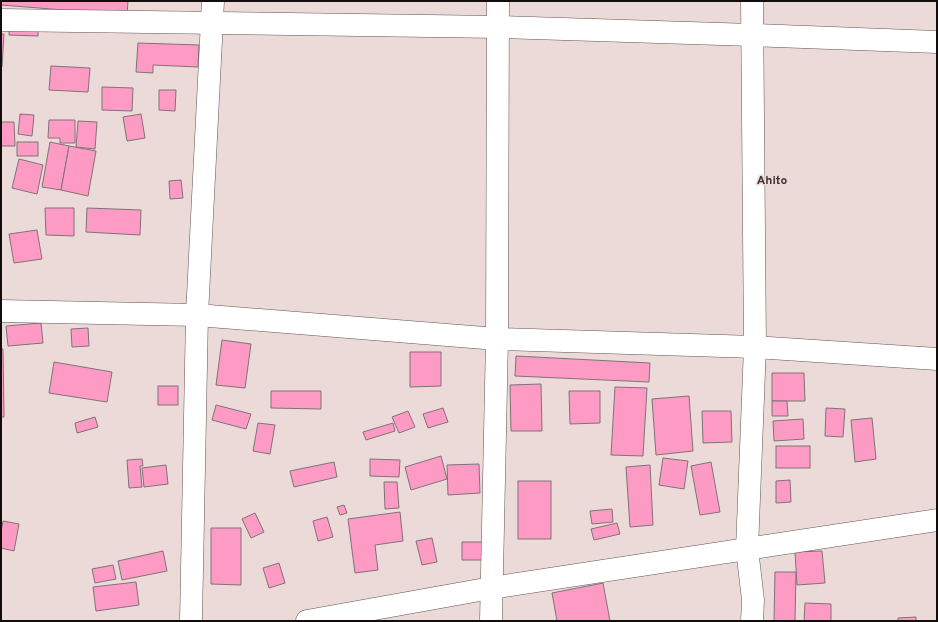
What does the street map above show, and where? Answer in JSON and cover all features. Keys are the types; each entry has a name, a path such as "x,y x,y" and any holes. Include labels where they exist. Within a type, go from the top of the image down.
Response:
{"street":[{"path":"191,621 197,314 213,1"},
{"path":"491,621 496,339 498,1"},
{"path":"752,1 755,346 747,549 753,600 752,621"},
{"path":"1,20 498,27 937,42"},
{"path":"1,311 197,314 496,339 755,346 937,359"},
{"path":"307,621 491,588 937,520"}],"building":[{"path":"1,1 128,1 127,15 1,5"},
{"path":"9,27 38,28 38,36 9,35"},
{"path":"1,34 4,34 2,67 1,67"},
{"path":"138,43 199,45 198,67 153,65 153,73 136,72"},
{"path":"51,66 90,68 88,92 49,90"},
{"path":"102,87 133,88 132,111 102,110"},
{"path":"159,90 176,90 175,111 159,110"},
{"path":"20,114 34,115 32,136 18,134"},
{"path":"141,114 145,138 127,141 123,117"},
{"path":"49,120 75,120 75,143 60,143 60,138 48,138"},
{"path":"78,121 97,122 95,149 76,147"},
{"path":"1,122 14,122 15,146 1,146"},
{"path":"17,142 38,142 38,156 17,156"},
{"path":"50,142 69,146 61,190 42,187"},
{"path":"69,146 96,151 88,196 61,190"},
{"path":"19,159 43,165 37,194 12,188"},
{"path":"181,180 183,198 170,199 169,181"},
{"path":"45,208 74,208 74,236 46,235"},
{"path":"87,208 141,210 140,235 86,232"},
{"path":"37,230 42,259 14,263 9,234"},
{"path":"41,323 43,343 8,346 6,326"},
{"path":"88,328 89,346 72,347 71,329"},
{"path":"222,340 251,344 245,388 216,385"},
{"path":"1,349 3,349 4,417 1,417"},
{"path":"410,352 441,352 441,386 410,387"},
{"path":"516,356 650,363 649,382 515,376"},
{"path":"54,362 112,372 107,402 49,393"},
{"path":"772,373 804,373 805,401 772,401"},
{"path":"541,384 542,431 511,431 510,385"},
{"path":"158,386 178,386 178,405 158,405"},
{"path":"615,387 647,388 643,456 611,455"},
{"path":"271,391 321,391 321,409 271,408"},
{"path":"569,391 600,391 600,423 570,424"},
{"path":"689,396 693,451 656,455 652,399"},
{"path":"772,401 787,401 788,416 772,416"},
{"path":"216,405 251,414 246,429 212,420"},
{"path":"443,408 448,422 428,428 423,414"},
{"path":"826,408 845,409 843,437 825,436"},
{"path":"408,411 415,427 399,433 392,417"},
{"path":"702,411 731,411 732,442 703,443"},
{"path":"95,417 98,427 77,433 75,423"},
{"path":"872,418 876,459 855,462 851,420"},
{"path":"803,419 804,439 774,441 773,421"},
{"path":"258,423 275,425 270,454 253,451"},
{"path":"393,423 395,431 366,440 363,432"},
{"path":"776,446 810,446 810,468 776,468"},
{"path":"441,456 447,479 411,490 405,467"},
{"path":"663,458 688,461 684,489 659,485"},
{"path":"142,459 143,466 140,466 142,487 129,488 127,460"},
{"path":"370,459 400,460 399,477 370,476"},
{"path":"334,462 337,477 294,487 290,471"},
{"path":"711,462 720,512 700,515 691,466"},
{"path":"479,464 480,493 448,495 447,465"},
{"path":"166,465 168,484 144,487 142,468"},
{"path":"650,465 653,525 630,527 626,467"},
{"path":"790,480 791,502 776,503 776,481"},
{"path":"518,481 551,481 551,539 518,539"},
{"path":"384,482 397,482 399,508 385,509"},
{"path":"344,505 347,513 340,515 337,507"},
{"path":"612,509 613,522 592,524 590,511"},
{"path":"400,512 403,541 375,545 378,570 355,573 348,519"},
{"path":"255,513 264,532 251,538 242,519"},
{"path":"327,517 333,537 318,541 313,521"},
{"path":"3,521 19,524 14,551 1,548 1,531"},
{"path":"617,523 620,534 594,540 591,529"},
{"path":"211,528 241,528 241,585 211,584"},
{"path":"432,538 437,562 422,565 416,541"},
{"path":"462,542 483,542 484,560 462,560"},
{"path":"163,551 167,571 122,580 118,561"},
{"path":"822,551 825,583 797,585 795,552"},
{"path":"279,563 285,583 269,588 263,568"},
{"path":"113,565 116,579 95,583 92,569"},
{"path":"775,572 796,572 795,621 774,621"},
{"path":"136,582 139,605 96,611 93,587"},
{"path":"603,583 610,621 557,621 552,593"},
{"path":"805,603 831,604 831,621 804,621"},
{"path":"916,617 916,621 898,621 898,618"}],"district":[{"name":"Ahito","path":"772,180"}]}
